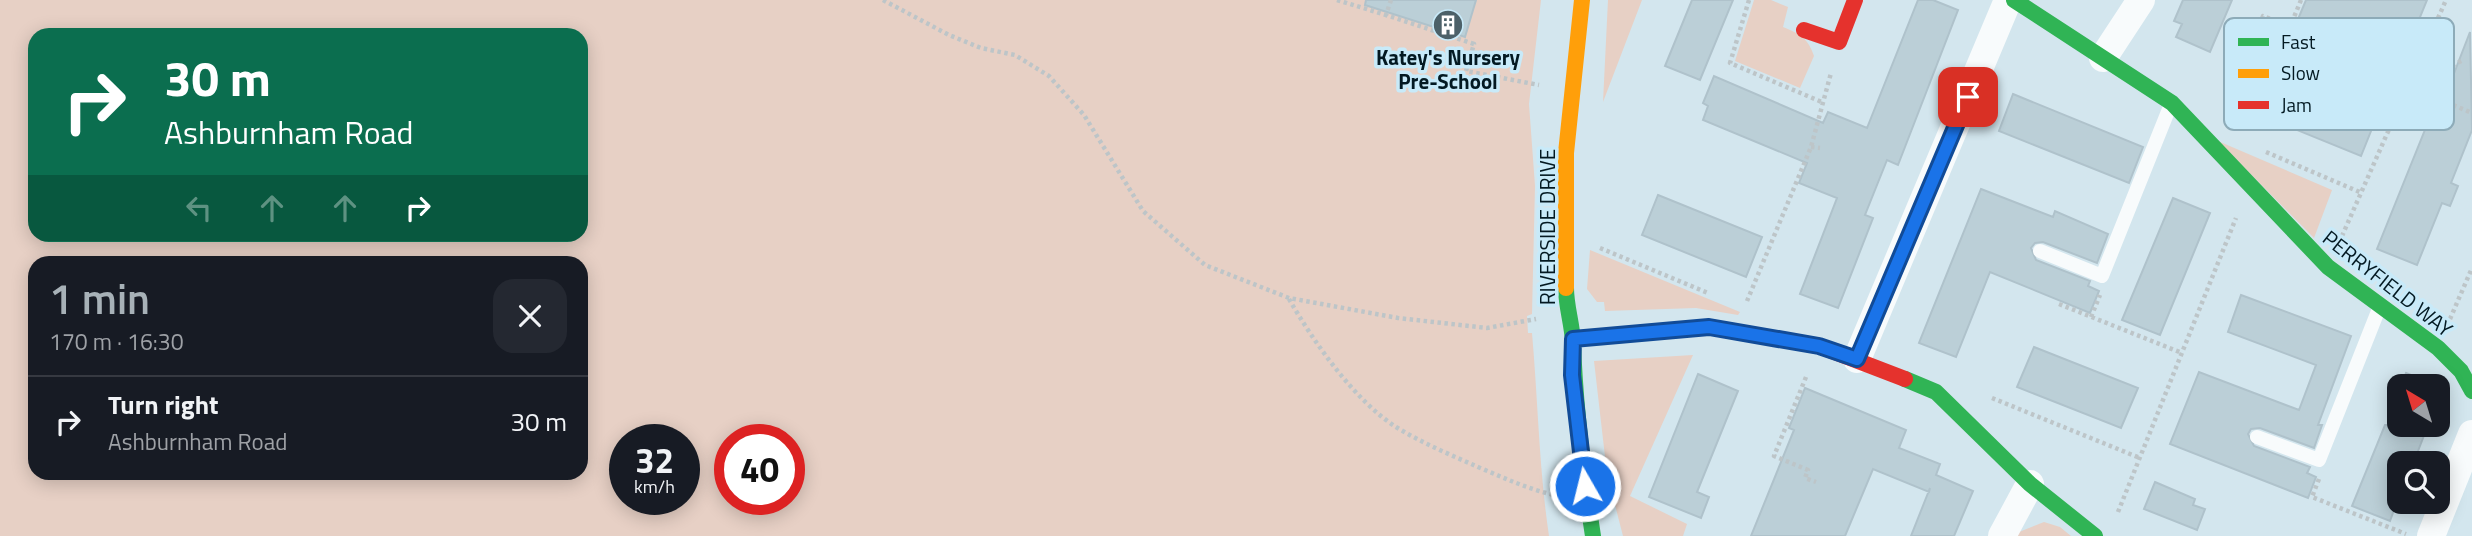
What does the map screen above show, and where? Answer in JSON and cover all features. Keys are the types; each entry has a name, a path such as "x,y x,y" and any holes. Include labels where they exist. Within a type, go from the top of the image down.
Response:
{"street":[{"name":"RIVERSIDE DRIVE","path":"1582,0 1566,153 1566,302 1573,339 1573,387 1593,536"},
{"path":"1804,30 1839,42 1855,0"},
{"path":"1857,359 2008,0"},
{"name":"PERRYFIELD WAY","path":"2014,0 2172,103 2328,267 2438,348 2461,371 2472,391"},
{"path":"2103,58 2141,0"},
{"path":"1573,339 1709,327 1819,346 1857,359 1936,392 2030,484 2095,536"},
{"path":"2431,536 2472,434"},
{"path":"2002,536 2030,484"}],"lane":[{"path":"2040,251 2102,276 2172,103"},
{"path":"2257,437 2319,460 2380,304"}],"path":[{"path":"883,0 949,35 981,48 1015,55 1049,76 1084,115 1143,211 1205,265 1289,298 1398,318 1487,328 1542,318"},
{"path":"1337,0 1474,44 1466,71 1571,92"},
{"path":"1386,15 1391,0"},
{"path":"1749,0 1730,64 1824,103"},
{"path":"2294,18 2301,0"},
{"path":"2437,18 2445,0"},
{"path":"1744,308 1811,147 1839,42"},
{"path":"2454,65 2463,60"},
{"path":"2454,105 2472,113"},
{"path":"2328,267 2389,130"},
{"path":"1811,147 1820,148"},
{"path":"2263,150 2362,193"},
{"path":"2114,521 2249,185"},
{"path":"2438,348 2472,268"},
{"path":"1289,298 1312,340 1348,382 1394,426 1447,454 1529,489 1563,498"},
{"path":"2060,304 2182,353"},
{"path":"1816,482 1805,478 1808,470 1774,456 1819,346"},
{"path":"1981,394 2140,458"},
{"path":"2319,460 2319,477 2312,497 2411,536"}],"shaded area":[{"path":"0,0 1541,0 1529,104 1535,186 1532,314 1527,316 1528,333 1532,333 1549,536 0,536"},
{"path":"1608,0 1642,0 1603,102"},
{"path":"1754,0 1771,0 1788,7 1783,27 1803,37 1812,50 1814,56 1800,88 1735,61"},
{"path":"2218,141 2332,190 2314,238"},
{"path":"1590,250 1740,312 1738,315 1696,308 1605,311 1604,302 1597,302 1587,289"},
{"path":"1693,355 1630,496 1687,524 1683,536 1623,536 1607,474 1594,361"},
{"path":"2044,522 2060,527 2071,536 2009,536"}],"building":[{"name":"Katey's Nursery Pre-School","path":"1366,0 1476,0 1465,37 1365,5"},
{"path":"1692,0 1733,0 1700,80 1665,66"},
{"path":"1918,0 1933,0 1958,10 1898,165 1887,160 1865,215 1873,218 1838,308 1800,294 1837,198 1799,183 1807,163 1703,120 1708,106 1703,103 1714,76 1823,123 1828,112 1867,128"},
{"path":"2183,0 2232,0 2210,52 2176,37 2182,24 2174,21"},
{"path":"2306,0 2427,0 2420,18 2298,18"},
{"path":"2470,32 2472,130 2451,183 2458,186 2450,206 2442,203 2417,265 2377,249 2425,130 2454,130 2454,73"},
{"path":"2013,94 2143,147 2129,183 1999,131"},
{"path":"2297,130 2371,130 2361,156"},
{"path":"1981,189 2053,217 2055,211 2108,234 2097,263 2043,242 2035,243 2031,248 2036,260 2090,281 2088,286 2099,291 2090,313 1990,272 1956,357 1919,343"},
{"path":"1658,195 1762,237 1746,277 1642,235"},
{"path":"2173,198 2210,213 2160,335 2122,320"},
{"path":"2241,295 2351,336 2318,425 2322,425 2314,448 2260,428 2251,429 2248,434 2254,446 2310,467 2307,473 2316,477 2308,498 2170,444 2199,372 2299,410 2316,365 2228,332"},
{"path":"2034,347 2138,388 2121,428 2017,387"},
{"path":"1698,374 1738,391 1697,492 1709,497 1701,518 1649,497"},
{"path":"1805,388 1906,430 1899,448 1940,464 1936,475 1973,491 1954,536 1911,536 1928,492 1873,469 1845,536 1751,536 1794,430 1789,428"},
{"path":"2385,425 2387,438 2423,438 2418,451 2387,451 2387,514 2393,514 2390,521 2352,506"},
{"path":"2155,482 2195,499 2193,505 2205,509 2197,530 2144,509"}],"traffic: fast":[{"path":"2014,0 2172,103 2328,267 2438,348 2461,371 2472,391"},
{"path":"1566,288 1580,439 1593,536"},
{"path":"1905,379 1936,392 2030,484 2095,536"}],"traffic: slow":[{"path":"1566,288 1566,153 1582,0"}],"traffic: jam":[{"path":"1804,30 1839,42 1855,0"},
{"path":"1573,339 1709,327 1819,346 1905,379"}],"place":[{"name":"Katey's Nursery Pre-School","path":"1448,25"}],"route":[{"path":"1585,486 1572,375 1573,339 1709,327 1819,346 1857,359 1968,97"}]}
